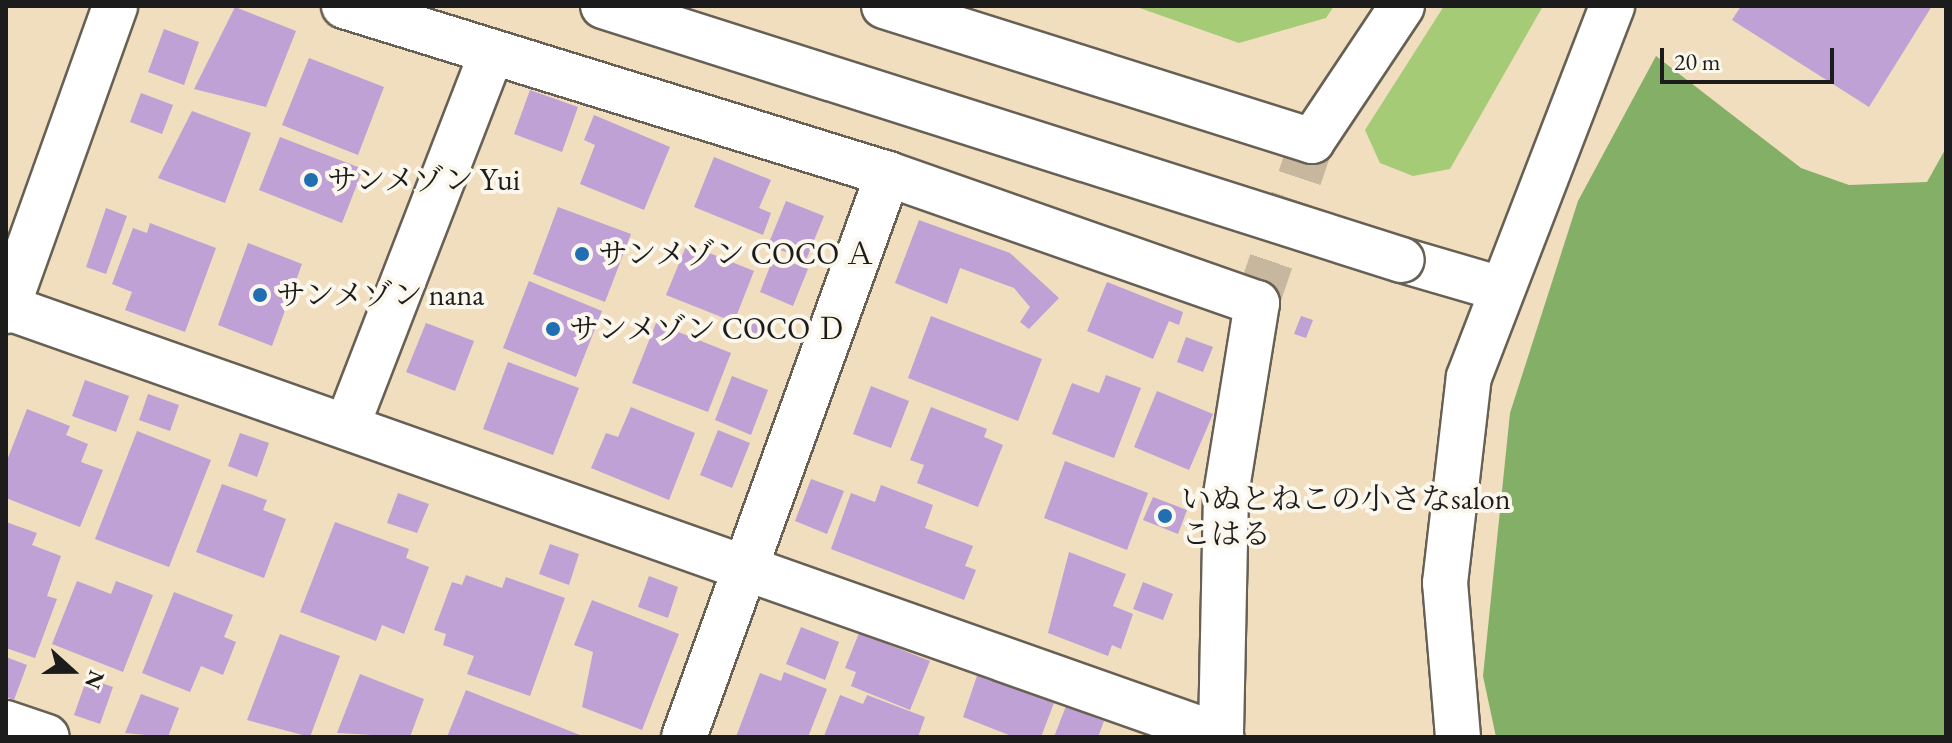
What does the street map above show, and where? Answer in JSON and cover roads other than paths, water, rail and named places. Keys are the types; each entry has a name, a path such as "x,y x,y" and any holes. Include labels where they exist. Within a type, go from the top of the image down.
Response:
{"street":[{"path":"115,6 6,308 1221,736 1226,494 1257,303 888,174 344,6"},
{"path":"603,6 1498,288"},
{"path":"884,6 1312,141 1402,6"},
{"path":"1458,737 1445,583 1469,377 1498,288 1612,6"},
{"path":"347,426 492,52"},
{"path":"684,737 888,174"},
{"path":"6,723 47,737"}],"tunnel":[{"path":"1257,303 1312,141"}],"place":[{"name":"サンメゾン Yui","path":"311,180"},
{"name":"サンメゾン COCO Ａ","path":"582,254"},
{"name":"サンメゾン nana","path":"260,295"},
{"name":"サンメゾン COCO Ｄ","path":"553,329"},
{"name":"いぬとねこの小さなsalon こはる","path":"1165,516"}]}
